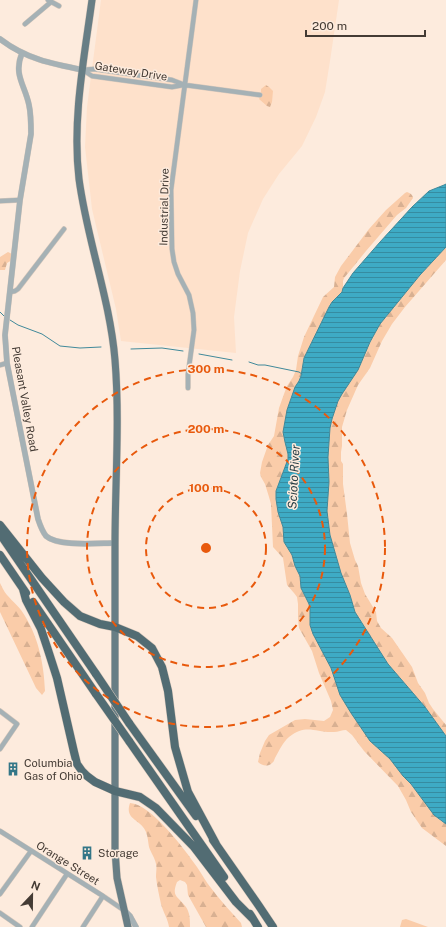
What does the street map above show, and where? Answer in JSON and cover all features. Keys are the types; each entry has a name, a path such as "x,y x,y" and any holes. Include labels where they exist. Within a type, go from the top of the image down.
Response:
{"highway":[{"path":"0,525 42,578 64,602 80,616 100,624 115,627 137,636 152,648 162,667 168,691 175,747 188,792 216,844"},
{"path":"0,534 273,927"},
{"path":"0,556 236,898"},
{"path":"23,589 26,600 41,629 57,678 77,764 87,776 95,782 114,791 140,797 156,808 194,847 258,927"}],"main road":[{"path":"92,0 83,70 76,147 84,213 108,310 115,359 117,406 115,543 115,860 117,878 128,927"}],"street":[{"name":"Industrial Drive","path":"188,388 188,374 194,330 193,314 189,295 178,274 174,262 171,231 171,196 172,176 196,0"},
{"path":"25,24 49,1 59,6"},
{"path":"0,39 22,53 47,63 83,70"},
{"name":"Pleasant Valley Road","path":"22,53 19,60 18,71 30,106 31,134 20,200 4,335 7,363 38,519 41,527 47,536 60,542 115,543"},
{"name":"Gateway Drive","path":"83,70 94,69 172,80 185,85 260,95"},
{"path":"0,201 20,200"},
{"path":"10,292 18,289 64,229"},
{"path":"0,365 7,363"},
{"path":"0,711 17,724 0,749"},
{"name":"Orange Street","path":"0,831 103,896 125,912"},
{"path":"0,894 31,851"},
{"path":"32,927 67,874"},
{"path":"83,927 103,896"},
{"path":"125,912 130,916 136,927"},
{"path":"0,913 20,927"}],"shaded area":[{"path":"101,0 339,0 325,92 316,117 302,146 279,174 263,199 248,233 240,271 234,317 236,353 121,341 116,309 92,209 85,147 87,107"}],"green space":[{"path":"266,85 273,91 270,107 259,99 261,89"},
{"path":"407,192 411,194 413,198 406,208 397,215 344,278 342,292 332,302 304,358 301,376 295,387 285,442 289,454 276,491 276,499 278,512 283,527 284,542 292,555 300,576 301,588 309,604 310,625 331,668 340,695 370,741 390,759 440,820 446,824 446,846 422,828 411,812 398,786 346,730 327,732 301,730 287,739 281,747 274,762 265,766 258,762 260,753 269,735 295,720 305,719 324,721 330,717 333,710 312,651 299,628 297,597 287,585 283,558 273,547 271,504 260,473 262,462 268,445 274,436 279,408 287,386 296,370 298,356 304,337 323,297 334,287 335,277 341,266 369,229 386,210"},
{"path":"446,247 446,260 392,324 382,341 370,368 358,385 347,410 342,427 341,461 343,464 343,484 350,543 365,594 376,612 377,621 381,628 392,638 412,667 418,683 425,693 429,703 446,725 446,736 425,707 388,664 355,612 341,573 330,535 327,511 330,428 338,401 380,324 420,275"},
{"path":"8,252 12,254 12,260 7,263 5,270 0,270 0,257"},
{"path":"0,583 7,595 27,619 36,639 43,670 45,691 42,695 36,688 0,612"},
{"path":"130,803 138,805 148,811 167,829 192,859 214,892 241,923 242,927 206,927 188,895 187,885 185,882 180,880 177,882 175,887 175,894 187,909 190,917 190,927 169,927 162,907 156,877 155,862 149,847 148,838 141,824 129,813"},
{"path":"406,919 428,927 400,927 402,920"}],"water":[{"name":"Scioto River","path":"446,184 446,247 420,275 380,324 370,342 358,370 338,401 330,428 327,511 330,535 341,573 355,612 388,664 425,707 446,736 446,824 434,815 390,759 370,741 340,695 331,668 313,634 310,625 309,604 301,588 300,576 292,555 284,542 283,527 278,512 276,491 288,459 283,432 287,410 295,387 301,376 304,358 329,307 342,292 353,273 412,207 429,191"}],"waterway":[{"path":"0,312 5,317"},
{"path":"10,320 18,325 42,334 60,346 80,348 101,347"},
{"path":"131,349 162,348 183,351"},
{"path":"199,354 232,360"},
{"path":"249,362 299,372 302,374"}],"place":[{"name":"Columbia Gas of Ohio","path":"13,769"},
{"name":"Storage","path":"87,853"}]}
